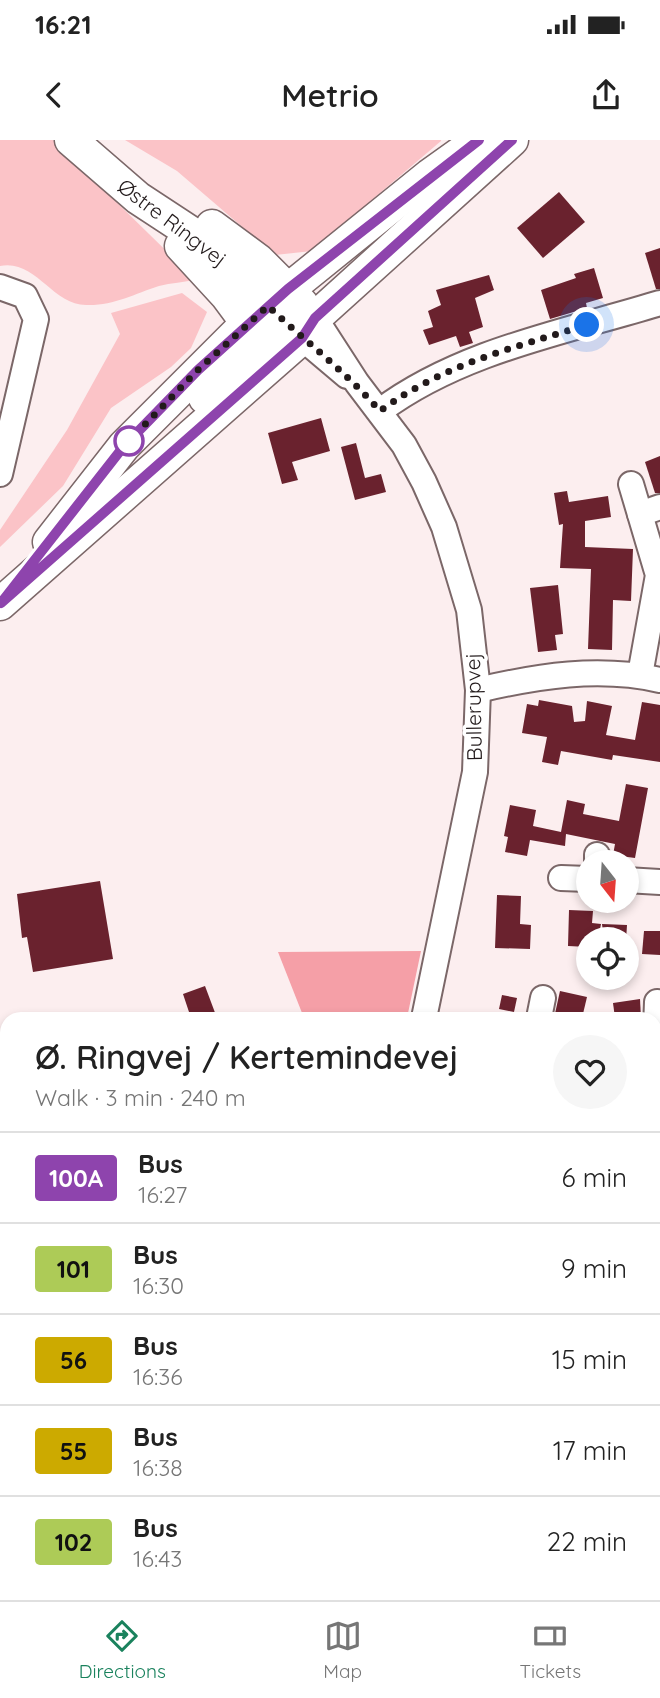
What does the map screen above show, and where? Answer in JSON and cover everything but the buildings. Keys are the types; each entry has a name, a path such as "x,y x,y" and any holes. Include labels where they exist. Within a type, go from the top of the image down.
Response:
{"main road":[{"name":"Østre Ringvej","path":"71,140 138,198 205,242 292,319"},
{"name":"Østre Ringvej","path":"78,140 230,238 292,319"},
{"path":"0,604 115,502 155,447 292,319 430,175 479,140"},
{"path":"0,604 124,446 292,319 512,140"}],"street":[{"path":"0,287 25,296 36,319 0,474"},
{"path":"380,411 428,379 464,363 660,303"},
{"name":"Bullerupvej","path":"292,319 357,383 380,411 424,482 444,527 469,610 478,690 475,772 425,1012"},
{"path":"0,392 9,417 10,439"},
{"path":"478,690 554,675 589,673 650,678 657,575 650,511 631,484"},
{"path":"561,878 576,879"},
{"path":"639,881 660,882"},
{"path":"657,1002 657,1012"}],"shaded area":[{"path":"0,140 53,140 196,280 159,286 114,302 86,305 63,298 24,269 0,266"},
{"path":"125,140 441,141 312,251 275,255 177,171"},
{"path":"182,293 207,312 191,348 171,367 111,408 63,486 0,547 0,530 67,430 120,334 111,313"},
{"path":"421,951 408,1012 302,1012 278,952"}],"bus line":[{"name":"100A","path":"479,140 430,175 288,289 247,323 198,370 124,446 1,603 302,338 315,318 512,140"}],"route":[{"path":"129,441 124,446 198,370 268,306 315,351 357,383 380,411 428,379 464,363 587,325"}]}
